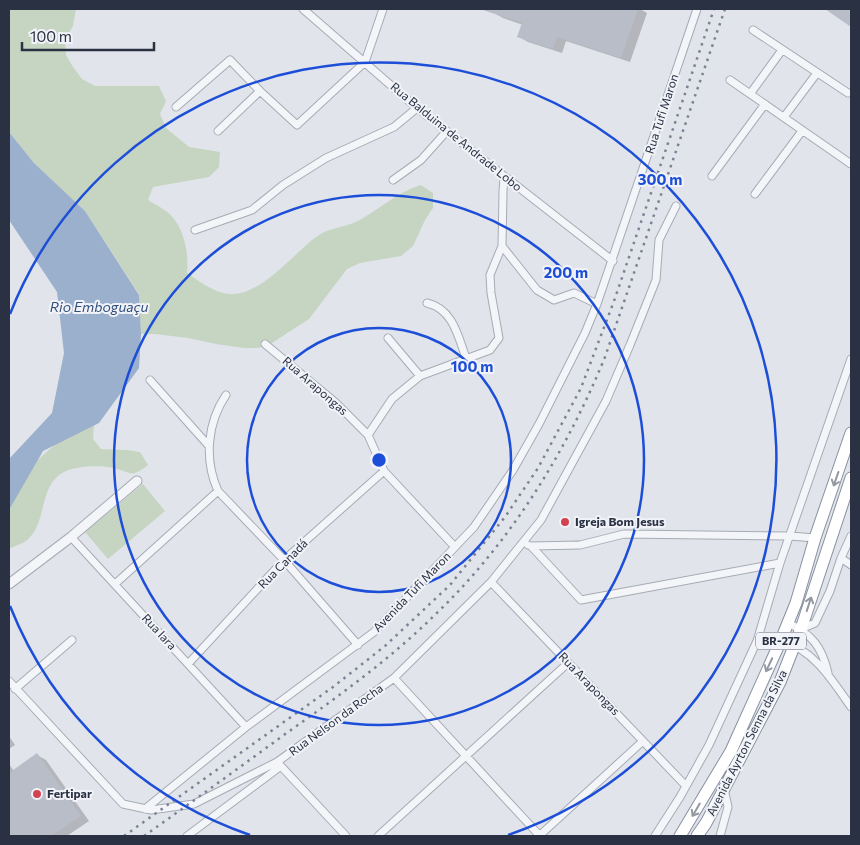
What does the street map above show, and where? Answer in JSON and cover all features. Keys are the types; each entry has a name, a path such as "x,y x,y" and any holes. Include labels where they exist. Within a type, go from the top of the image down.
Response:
{"highway":[{"name":"Avenida Ayrton Senna da Silva","path":"680,836 731,751 781,640 796,602 851,433"},
{"name":"Avenida Ayrton Senna da Silva","path":"697,836 706,823 775,690 800,629 851,478"}],"street":[{"name":"Rua Balduina de Andrade Lobo","path":"303,9 418,108 613,261"},
{"path":"176,107 230,60 260,92 297,125 365,62 383,9"},
{"name":"Rua Tufi Maron","path":"597,304 697,9"},
{"path":"753,30 848,93"},
{"path":"750,94 782,50"},
{"path":"784,117 817,73"},
{"path":"730,80 851,164"},
{"path":"218,131 260,92"},
{"path":"712,176 765,104"},
{"path":"195,230 252,210 283,185 326,158 394,127 418,108"},
{"path":"393,180 421,160 447,131"},
{"path":"756,194 802,131"},
{"path":"368,434 392,399 420,376 490,350 499,338 491,293 490,275 502,246 504,177"},
{"name":"Rua Nelson da Rocha","path":"148,810 194,804 279,764 394,678 491,582 541,520 606,401 656,280 659,240 676,206"},
{"path":"502,246 537,290 554,300 574,293 597,304"},
{"path":"428,303 437,305 454,322 466,358"},
{"name":"Avenida Tufi Maron","path":"148,810 246,727 374,632 474,527 513,470 539,424 597,304"},
{"path":"388,338 420,376"},
{"name":"Rua Arapongas","path":"264,344 336,403 368,434 384,471 455,547"},
{"path":"655,836 709,745 756,641 780,563 851,359"},
{"path":"150,380 209,446"},
{"path":"226,395 219,406 213,422 209,446 212,477 218,491 284,560 358,645"},
{"name":"Rua Canadá","path":"188,664 284,560 384,471"},
{"path":"9,584 71,537 137,481"},
{"path":"115,584 218,491"},
{"path":"523,544 531,546 580,545 624,534 816,538"},
{"path":"800,629 815,623 830,591 851,536"},
{"name":"Rua Iara","path":"71,537 246,727"},
{"path":"531,546 581,600 780,563"},
{"path":"841,558 851,565"},
{"name":"Rua Arapongas","path":"491,582 686,786"},
{"path":"788,623 809,635 824,658 828,674"},
{"path":"15,689 72,640"},
{"path":"781,640 804,650 828,674 851,707"},
{"path":"378,836 568,663"},
{"path":"394,678 540,836 643,741"},
{"path":"9,681 123,804 148,810"},
{"path":"187,836 279,764 346,836"},
{"path":"721,836 728,807 724,789"}],"green space":[{"path":"9,9 76,9 73,26 65,40 66,55 82,79 95,86 159,86 166,101 160,114 166,128 189,147 220,152 219,167 209,177 153,187 148,200 172,216 181,231 185,245 187,273 206,286 228,294 252,289 264,282 316,237 331,229 358,221 396,196 421,185 433,193 433,208 413,246 401,256 360,263 347,269 309,319 272,343 258,348 244,348 155,334 141,334 139,294 85,211 34,163 9,132"},
{"path":"80,422 94,426 93,439 101,449 140,452 148,465 134,473 95,466 75,468 64,472 50,486 38,525 33,534 26,541 9,549 9,497 31,466"},
{"path":"143,484 165,511 108,559 85,532"}],"water":[{"name":"Rio Emboguaçu","path":"9,132 34,163 85,211 139,295 141,334 139,368 99,423 43,451 9,510 9,459 52,413 64,353 57,292 9,220"}],"building":[{"path":"483,9 638,9 621,58 557,37 553,49 517,37 522,23"},
{"path":"825,9 851,9 851,27"},
{"name":"Fertipar","path":"37,753 81,816 51,836 9,836 9,773"}],"railway":[{"path":"124,836 333,687 385,646 450,585 505,517 538,468 581,388 614,301 714,9"},
{"path":"144,836 386,659 441,609 467,582 515,523 536,491 573,426 605,357 725,9"}],"place":[{"name":"Igreja Bom Jesus","path":"565,522"},
{"name":"Fertipar","path":"37,794"}]}
